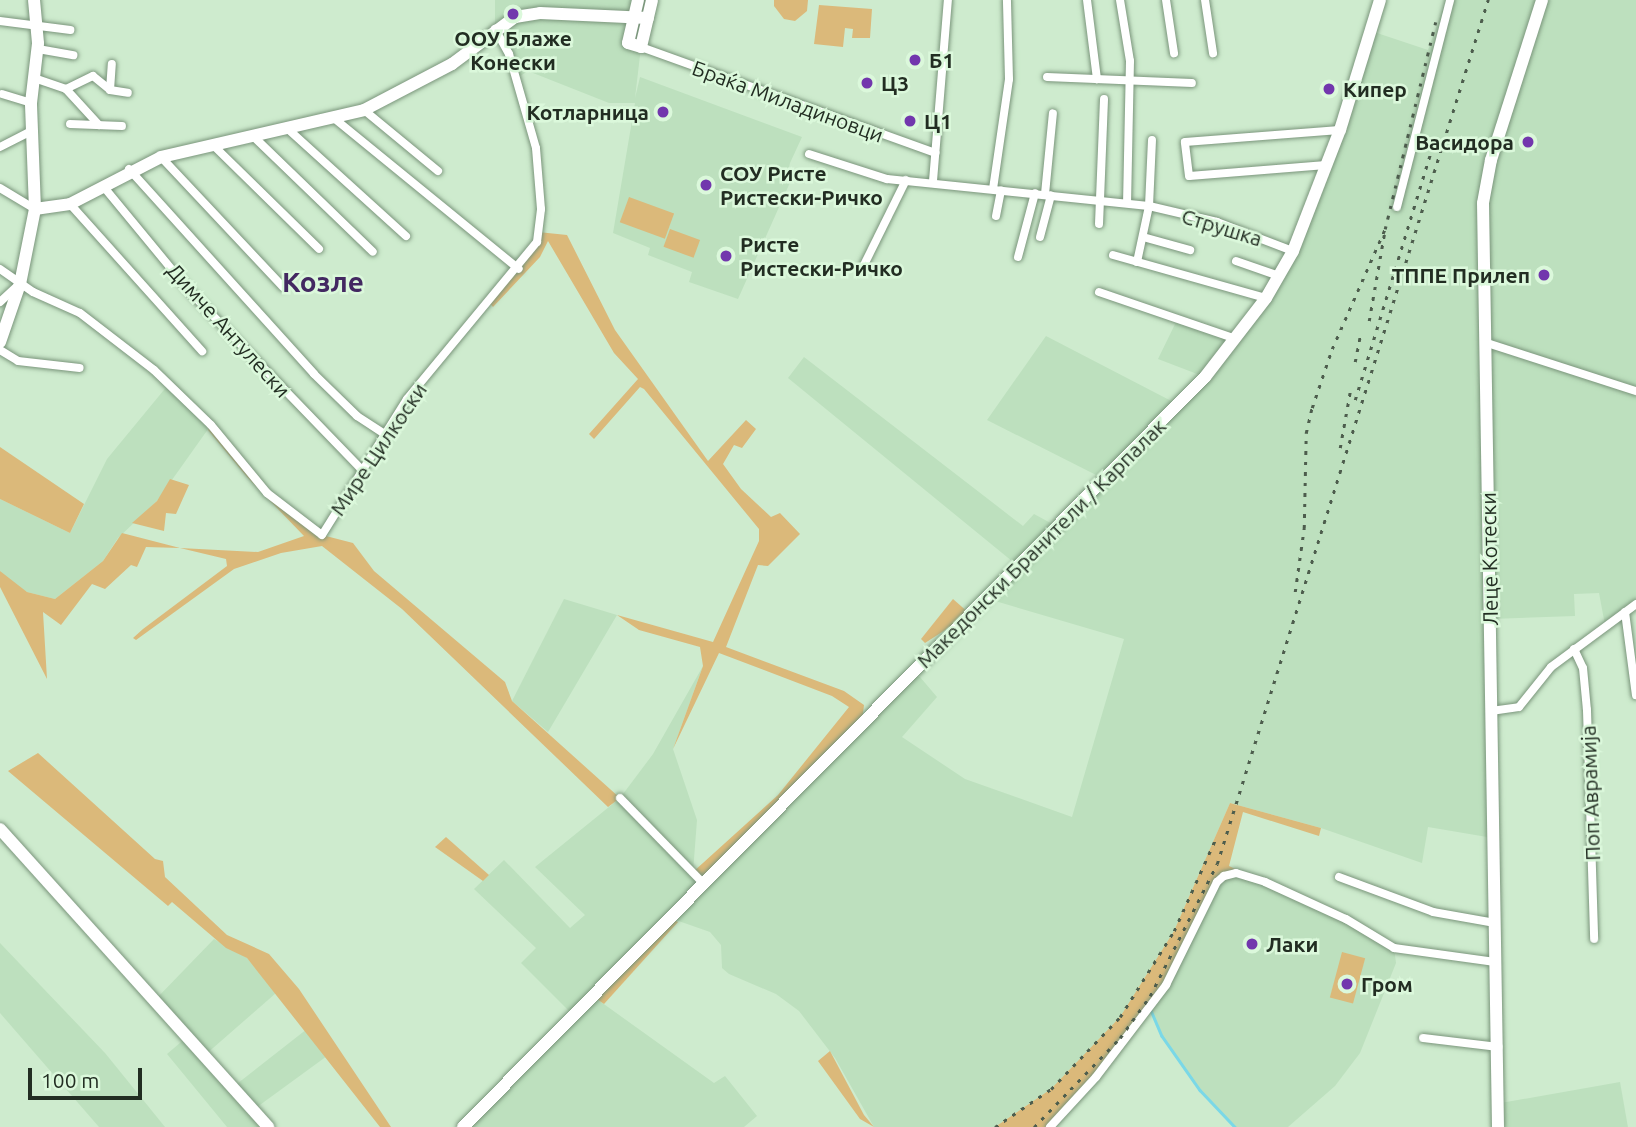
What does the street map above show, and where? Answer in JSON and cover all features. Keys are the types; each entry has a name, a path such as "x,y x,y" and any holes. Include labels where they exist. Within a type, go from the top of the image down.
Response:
{"main road":[{"path":"0,342 20,284 36,209 31,103 38,50 34,0"},
{"path":"638,0 628,43 641,47 652,0"},
{"name":"Македонски Бранители / Карпалак","path":"463,1127 1153,432 1236,339 1266,298 1293,251 1340,130 1380,0"},
{"name":"Леце Котески","path":"1498,1127 1486,179 1542,0"},
{"path":"36,209 71,204 129,169 161,157 289,130 364,110 452,64 495,29 515,17 540,12 648,18"},
{"path":"0,829 268,1127"}],"street":[{"path":"933,181 948,0"},
{"path":"996,216 1009,79 1007,0"},
{"path":"1087,0 1097,79"},
{"path":"1119,0 1129,80 1127,202"},
{"path":"1167,0 1174,54"},
{"path":"1205,0 1213,54"},
{"path":"1397,207 1450,0"},
{"path":"0,21 37,28 70,30"},
{"name":"Мире Цилкоски","path":"0,269 20,284 80,313 153,370 211,425 267,493 322,536 361,469 386,435 407,399 486,300 519,269 537,242 539,177 517,78 495,29"},
{"name":"Браќа Миладиновци","path":"641,47 935,153"},
{"path":"38,50 73,55"},
{"path":"110,90 112,64"},
{"path":"66,89 93,76 110,90 128,93"},
{"path":"1047,77 1192,83"},
{"path":"34,78 66,89 99,125"},
{"path":"2,94 31,103"},
{"path":"1099,224 1104,99"},
{"path":"364,110 438,171"},
{"path":"1040,237 1048,194 1054,113"},
{"path":"335,119 519,269"},
{"path":"70,124 122,126"},
{"path":"289,130 406,236"},
{"path":"1326,165 1189,176 1185,142 1340,130"},
{"path":"0,147 32,131"},
{"path":"254,137 373,252"},
{"path":"1137,262 1149,206 1152,140"},
{"path":"214,146 319,249"},
{"name":"Струшка","path":"809,155 873,175 906,180 1149,206 1217,222 1293,251"},
{"path":"161,157 283,287"},
{"name":"Димче Антулески","path":"129,169 314,374 357,416 386,435"},
{"path":"863,267 906,180"},
{"name":"Димче Антулески","path":"103,186 194,295 361,469"},
{"path":"0,188 36,209"},
{"path":"1018,257 1035,193"},
{"name":"Димче Антулески","path":"71,204 202,351"},
{"name":"Струшка","path":"1143,237 1190,250"},
{"path":"1113,255 1266,298"},
{"name":"Струшка","path":"1236,261 1279,276"},
{"path":"0,302 20,284"},
{"path":"1099,292 1236,339"},
{"path":"1487,343 1636,391"},
{"path":"0,350 18,361 79,368"},
{"path":"1491,710 1520,708 1552,667 1636,604"},
{"path":"1625,612 1636,695"},
{"name":"Поп Аврамија","path":"1574,649 1583,668 1587,710 1594,939"},
{"path":"620,798 703,883"},
{"path":"1050,1127 1096,1077 1166,985 1217,882 1224,876 1250,876 1287,891 1394,948 1494,962"},
{"path":"1339,877 1433,912 1495,923"},
{"path":"1423,1038 1498,1047"}],"shaded area":[{"name":"СОУ Ристе Ристески-Ричко","path":"495,0 638,0 628,43 641,47 635,98 640,77 802,137 790,163 787,177 792,178 738,299 689,282 692,272 648,255 650,248 613,233 635,103 609,103 528,71 517,78 495,29"},
{"path":"774,0 808,0 807,11 795,21 784,19 774,6"},
{"path":"1446,0 1636,0 1636,604 1605,625 1599,593 1574,594 1575,616 1491,619 1493,838 1428,827 1422,863 1321,828 1230,803 1174,931 1120,1017 1051,1089 995,1127 874,1127 835,1058 799,1011 776,994 729,974 722,968 721,945 710,932 670,918 594,997 714,1083 725,1076 757,1116 744,1127 463,1127 574,1016 521,963 536,948 474,889 504,860 570,928 585,915 535,867 620,798 653,754 703,666 673,749 697,820 693,872 703,883 908,676 920,677 937,697 902,737 965,779 1072,817 1124,639 985,598 1018,566 788,378 804,357 1023,526 1034,514 1058,527 1104,479 987,420 1046,336 1179,405 1205,377 1158,359 1178,318 1236,339 1279,276 1371,31 1428,50"},
{"path":"819,5 872,9 870,38 852,38 853,29 845,28 843,47 814,44"},
{"path":"629,197 674,213 665,239 620,222"},
{"path":"670,229 700,240 694,258 664,247"},
{"path":"538,232 567,235 615,330 708,461 746,420 756,429 742,448 734,445 723,464 741,489 771,517 780,513 800,534 768,566 758,565 726,647 844,691 864,705 862,722 703,883 693,872 778,795 849,707 832,696 719,653 673,749 703,666 700,647 639,630 617,615 713,642 759,541 759,529 644,389 640,387 594,439 589,434 638,379 614,353 548,241 540,257 493,307 487,300 519,269"},
{"path":"168,385 211,425 157,501 118,538 103,561 55,599 27,592 6,579 0,571 0,499 70,533 107,459"},
{"path":"211,425 267,493 322,535 353,543 374,571 505,682 512,701 620,798 608,807 402,609 322,546 281,553 234,569 136,640 133,638 143,629 227,566 226,559 180,548 258,552 304,536 247,477 208,430"},
{"path":"0,447 84,504 70,533 0,499"},
{"path":"170,479 189,485 176,514 166,513 164,531 132,523 157,501"},
{"path":"122,533 180,548 146,547 137,567 131,565 105,589 92,584 61,625 43,612 47,679 0,587 0,571 27,592 55,599 103,561"},
{"path":"564,599 617,615 548,732 512,701"},
{"path":"953,599 970,614 925,643 921,639"},
{"path":"38,753 155,859 163,861 165,877 227,935 269,954 299,989 391,1127 380,1127 247,958 226,948 172,902 168,906 8,771"},
{"path":"1230,803 1321,828 1319,836 1243,812 1229,866 1250,876 1224,876 1166,985 1050,1127 995,1127 1051,1089 1120,1017 1174,931"},
{"path":"446,837 489,875 483,881 435,847"},
{"path":"1236,873 1265,882 1394,948 1396,963 1360,1053 1335,1086 1288,1127 1235,1127 1200,1090 1162,1036 1150,1008 1217,882"},
{"path":"670,918 678,922 604,1004 594,997"},
{"path":"214,939 247,958 276,993 205,1055 233,1087 307,1029 327,1056 253,1110 268,1127 227,1127 167,1054 187,1037 155,1000"},
{"path":"0,943 105,1053 165,1127 99,1127 0,1013"},
{"name":"Гром","path":"1342,952 1365,958 1353,1004 1330,997"},
{"path":"830,1051 864,1115 874,1127 860,1119 818,1061"},
{"path":"1620,1082 1628,1127 1505,1127 1501,1103"}],"waterway":[{"path":"1150,1008 1162,1036 1200,1090 1235,1127"}],"railway":[{"path":"1034,1127 1120,1038 1150,996 1217,864 1488,0"},
{"path":"1369,321 1385,229 1437,16"},
{"path":"1355,400 1433,145"},
{"path":"1295,592 1304,528 1306,433 1312,408 1332,349 1385,229"},
{"path":"1355,362 1360,336"},
{"path":"1340,448 1351,386"},
{"path":"995,1127 1051,1089 1120,1017 1174,931 1216,838"}],"place":[{"name":"ООУ Блаже Конески","path":"513,14"},
{"name":"Б1","path":"915,60"},
{"name":"Ц3","path":"867,83"},
{"name":"Кипер","path":"1329,89"},
{"name":"Котларница","path":"663,112"},
{"name":"Ц1","path":"910,121"},
{"name":"Васидора","path":"1528,142"},
{"name":"СОУ Ристе Ристески-Ричко","path":"706,185"},
{"name":"Ристе Ристески-Ричко","path":"726,256"},
{"name":"ТППЕ Прилеп","path":"1544,275"},
{"name":"Лаки","path":"1252,944"},
{"name":"Гром","path":"1347,984"}],"district":[{"name":"Козле","path":"323,282"}]}
